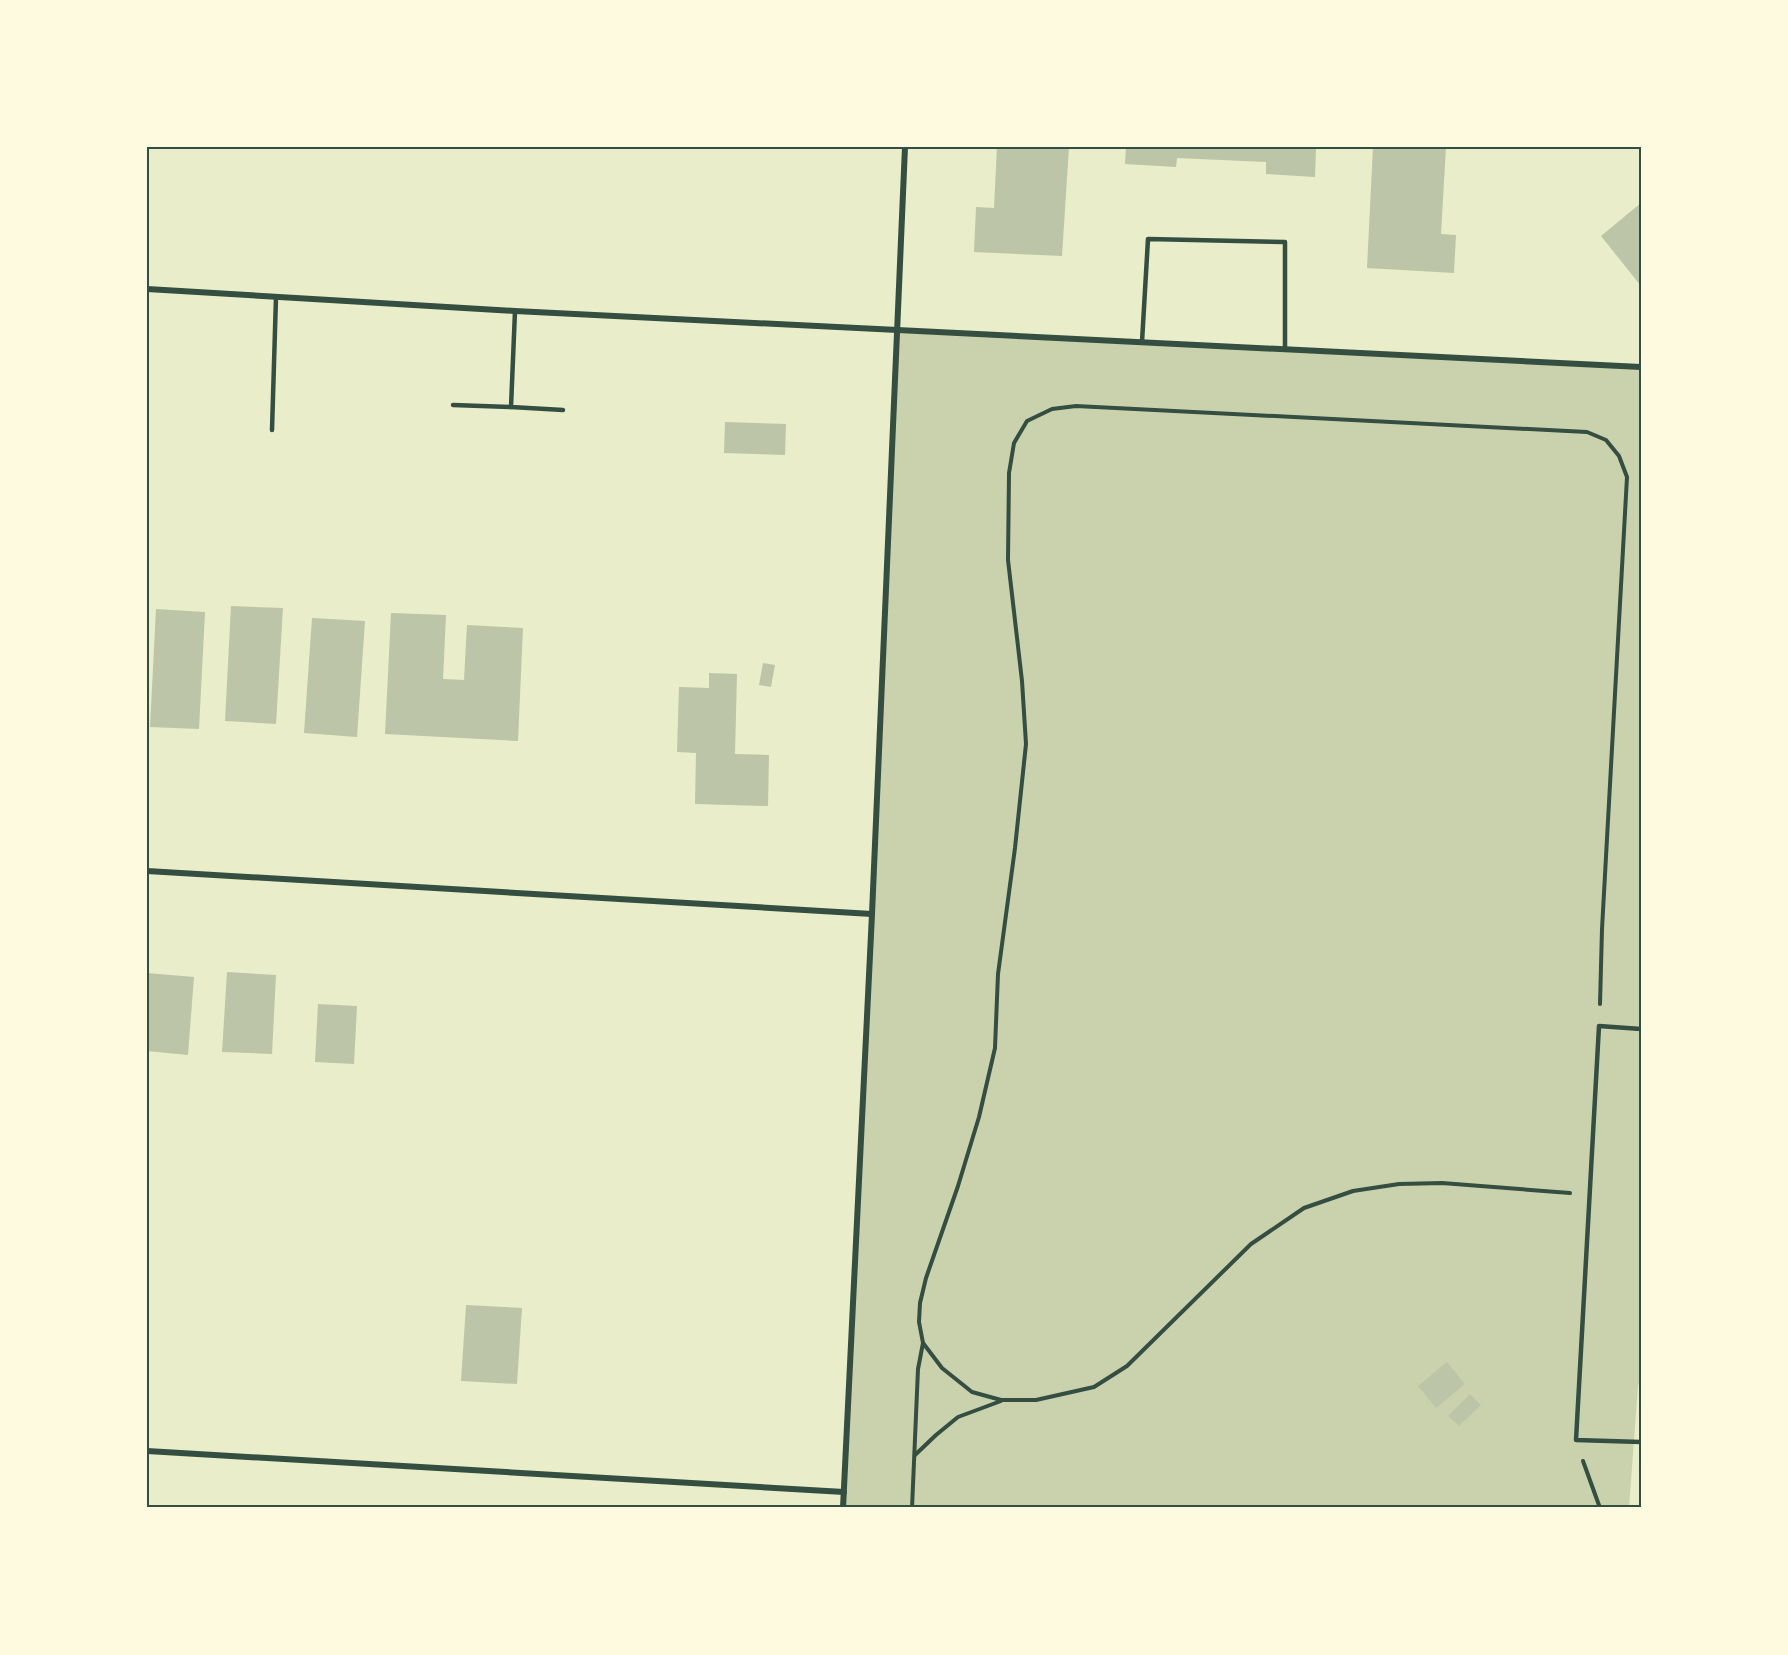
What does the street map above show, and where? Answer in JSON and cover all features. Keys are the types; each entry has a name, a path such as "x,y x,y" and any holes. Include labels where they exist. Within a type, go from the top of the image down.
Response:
{"street":[{"path":"843,1508 872,914 905,147"},
{"path":"147,289 515,311 1641,367"},
{"path":"147,871 872,914"},
{"path":"147,1451 844,1492"}],"lane":[{"path":"1142,342 1148,239 1285,242 1285,349"},
{"path":"272,430 276,297"},
{"path":"511,407 515,311"},
{"path":"453,405 564,410"},
{"path":"1641,1029 1599,1026 1576,1440 1641,1442"}],"path":[{"path":"912,1508 918,1370 923,1342 920,1303 926,1278 979,1118 995,1048 998,974 1026,744 1022,681 1008,560 1009,473 1014,443 1027,421 1052,409 1076,406 1587,432 1606,440 1619,456 1627,477 1602,929 1599,1026"},
{"path":"923,1342 942,1368 972,1392 1001,1400 1036,1400 1094,1387 1127,1366 1251,1244 1304,1208 1353,1191 1399,1184 1442,1183 1590,1195"},
{"path":"915,1455 958,1417 1001,1400"},
{"path":"1576,1440 1600,1508"}],"green space":[{"path":"897,330 1641,367 1641,1377 1638,1386 1629,1508 844,1508"}],"building":[{"path":"997,147 1069,147 1062,256 974,252 976,207 994,208"},
{"path":"1126,147 1316,147 1315,177 1266,174 1266,162 1177,158 1176,167 1125,164"},
{"path":"1373,147 1446,147 1441,234 1456,235 1454,273 1367,268"},
{"path":"1641,203 1641,286 1601,236"},
{"path":"725,422 786,424 785,455 724,453"},
{"path":"231,606 283,608 276,724 225,721"},
{"path":"156,609 205,612 199,729 150,727"},
{"path":"391,613 446,615 443,679 464,680 467,625 523,628 518,741 385,734"},
{"path":"312,618 365,621 357,737 304,733"},
{"path":"763,663 775,665 771,687 759,685"},
{"path":"709,673 737,674 735,754 769,755 768,806 695,804 696,753 677,752 679,687 709,688"},
{"path":"227,972 276,975 272,1054 222,1052"},
{"path":"147,973 194,977 188,1055 147,1051"},
{"path":"318,1004 357,1006 354,1064 315,1062"},
{"path":"466,1305 522,1308 517,1384 461,1381"},
{"path":"1447,1362 1465,1384 1436,1408 1418,1386"},
{"path":"1470,1394 1481,1405 1459,1426 1448,1416"}]}
